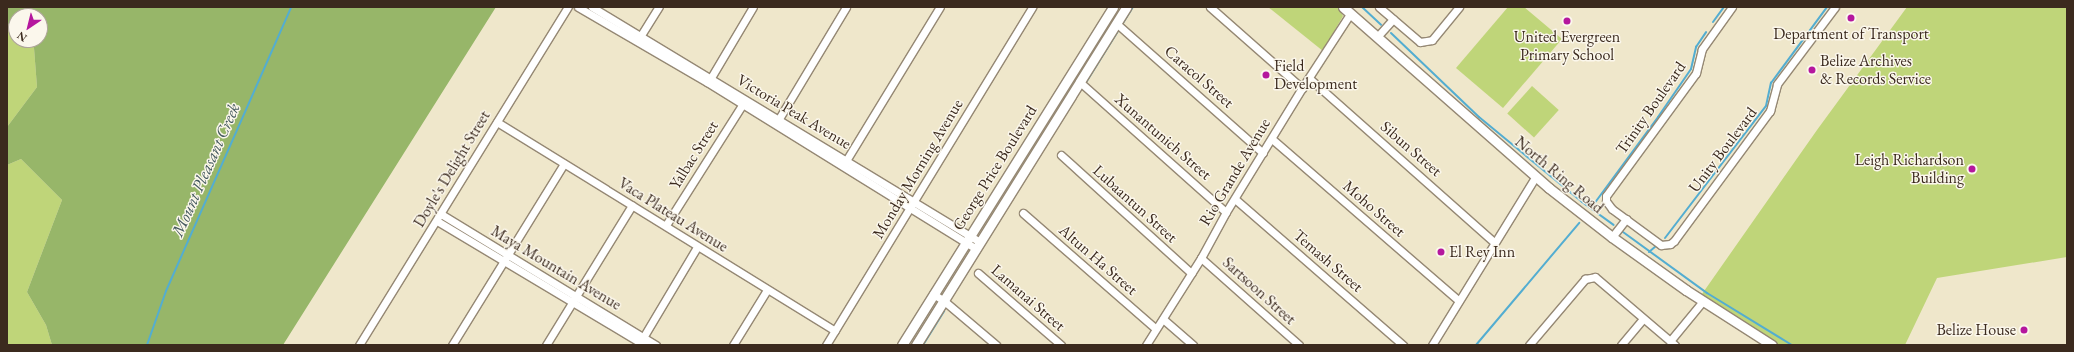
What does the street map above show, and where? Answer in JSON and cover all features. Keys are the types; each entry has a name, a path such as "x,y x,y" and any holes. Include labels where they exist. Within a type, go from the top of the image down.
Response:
{"main road":[{"name":"George Price Boulevard","path":"902,345 1041,120 1113,7"},
{"name":"George Price Boulevard","path":"916,345 1126,7"},
{"name":"North Ring Road","path":"1343,7 1536,176 1612,237 1703,301 1772,345"},
{"path":"1041,120 1051,127"}],"street":[{"name":"Doyle's Delight Street","path":"359,345 568,7"},
{"path":"578,7 639,39 659,7"},
{"name":"Victoria Peak Avenue","path":"592,7 639,39 709,80 978,246"},
{"path":"709,80 753,7"},
{"path":"777,122 846,7"},
{"path":"844,163 940,7"},
{"name":"Monday Morning Avenue","path":"826,345 1032,7"},
{"path":"1210,7 1302,88"},
{"path":"1379,7 1420,42 1432,40 1459,7"},
{"name":"Trinity Boulevard","path":"1626,219 1609,206 1606,201 1608,192 1696,73 1702,49 1732,7"},
{"name":"Unity Boulevard","path":"1626,219 1661,245 1670,244 1674,241 1770,111 1777,84 1835,7"},
{"name":"Rio Grande Avenue","path":"1146,345 1201,258 1226,212 1235,200 1302,88 1350,14"},
{"path":"1378,37 1393,19"},
{"name":"Caracol Street","path":"1116,23 1264,152"},
{"name":"Sibun Street","path":"1309,78 1494,242"},
{"name":"Xunantunich Street","path":"1081,83 1226,212"},
{"name":"Yalbac Street","path":"666,225 744,102"},
{"name":"Vaca Plateau Avenue","path":"496,122 666,225 697,247 835,331"},
{"name":"Moho Street","path":"1272,139 1459,301"},
{"name":"Lubaantun Street","path":"1061,154 1191,273"},
{"path":"452,345 564,164"},
{"path":"1432,345 1536,176"},
{"name":"Temash Street","path":"1235,200 1403,345"},
{"path":"546,345 632,205"},
{"name":"Altun Ha Street","path":"1023,213 1156,329"},
{"name":"Maya Mountain Avenue","path":"441,214 507,258 642,343 656,345"},
{"path":"1612,237 1626,219"},
{"name":"Maya Mountain Avenue","path":"437,221 507,258"},
{"path":"642,343 697,247"},
{"name":"Sartsoon Street","path":"1201,258 1299,345"},
{"name":"Lamanai Street","path":"978,273 1061,345"},
{"path":"1529,345 1585,279 1595,277 1673,343 1703,301"},
{"path":"733,345 767,290"},
{"path":"934,294 996,345"},
{"path":"1163,319 1193,345"},
{"path":"1620,345 1643,319"}],"green space":[{"path":"7,7 496,7 283,345 52,345 46,325 27,292 62,200 21,159 7,165 7,127 37,87 34,48 48,48 48,8 8,8 8,24"},
{"path":"1268,7 1338,7 1343,16 1323,51"},
{"path":"1508,7 1524,7 1562,39 1503,108 1456,68"},
{"path":"1907,7 2067,7 2067,257 1937,278 1905,345 1772,345 1703,301 1702,294 1817,130"},
{"path":"7,23 8,48 34,48 37,87 7,127"},
{"path":"1532,86 1559,110 1534,138 1507,113"},
{"path":"21,159 62,200 27,292 46,325 52,345 7,345 7,165"}],"waterway":[{"name":"Mount Pleasant Creek","path":"147,345 166,291 291,7"},
{"path":"1085,84 1133,7"},
{"path":"1362,7 1381,25"},
{"path":"1713,22 1724,7"},
{"path":"1665,238 1766,106 1771,83 1827,7"},
{"path":"1591,208 1658,117 1691,69 1696,47 1706,32"},
{"path":"1391,33 1479,117 1582,202 1614,225"},
{"path":"956,290 1082,87"},
{"path":"1476,345 1579,223"},
{"path":"1623,232 1707,293 1792,345"},
{"path":"1649,252 1655,247"},
{"path":"923,345 944,311"}],"place":[{"name":"Department of Transport","path":"1851,18"},
{"name":"United Evergreen Primary School","path":"1567,21"},
{"name":"Belize Archives & Records Service","path":"1812,70"},
{"name":"Field Development","path":"1266,75"},
{"name":"Leigh Richardson Building","path":"1972,169"},
{"name":"El Rey Inn","path":"1441,252"},
{"name":"Belize House","path":"2024,330"}]}
